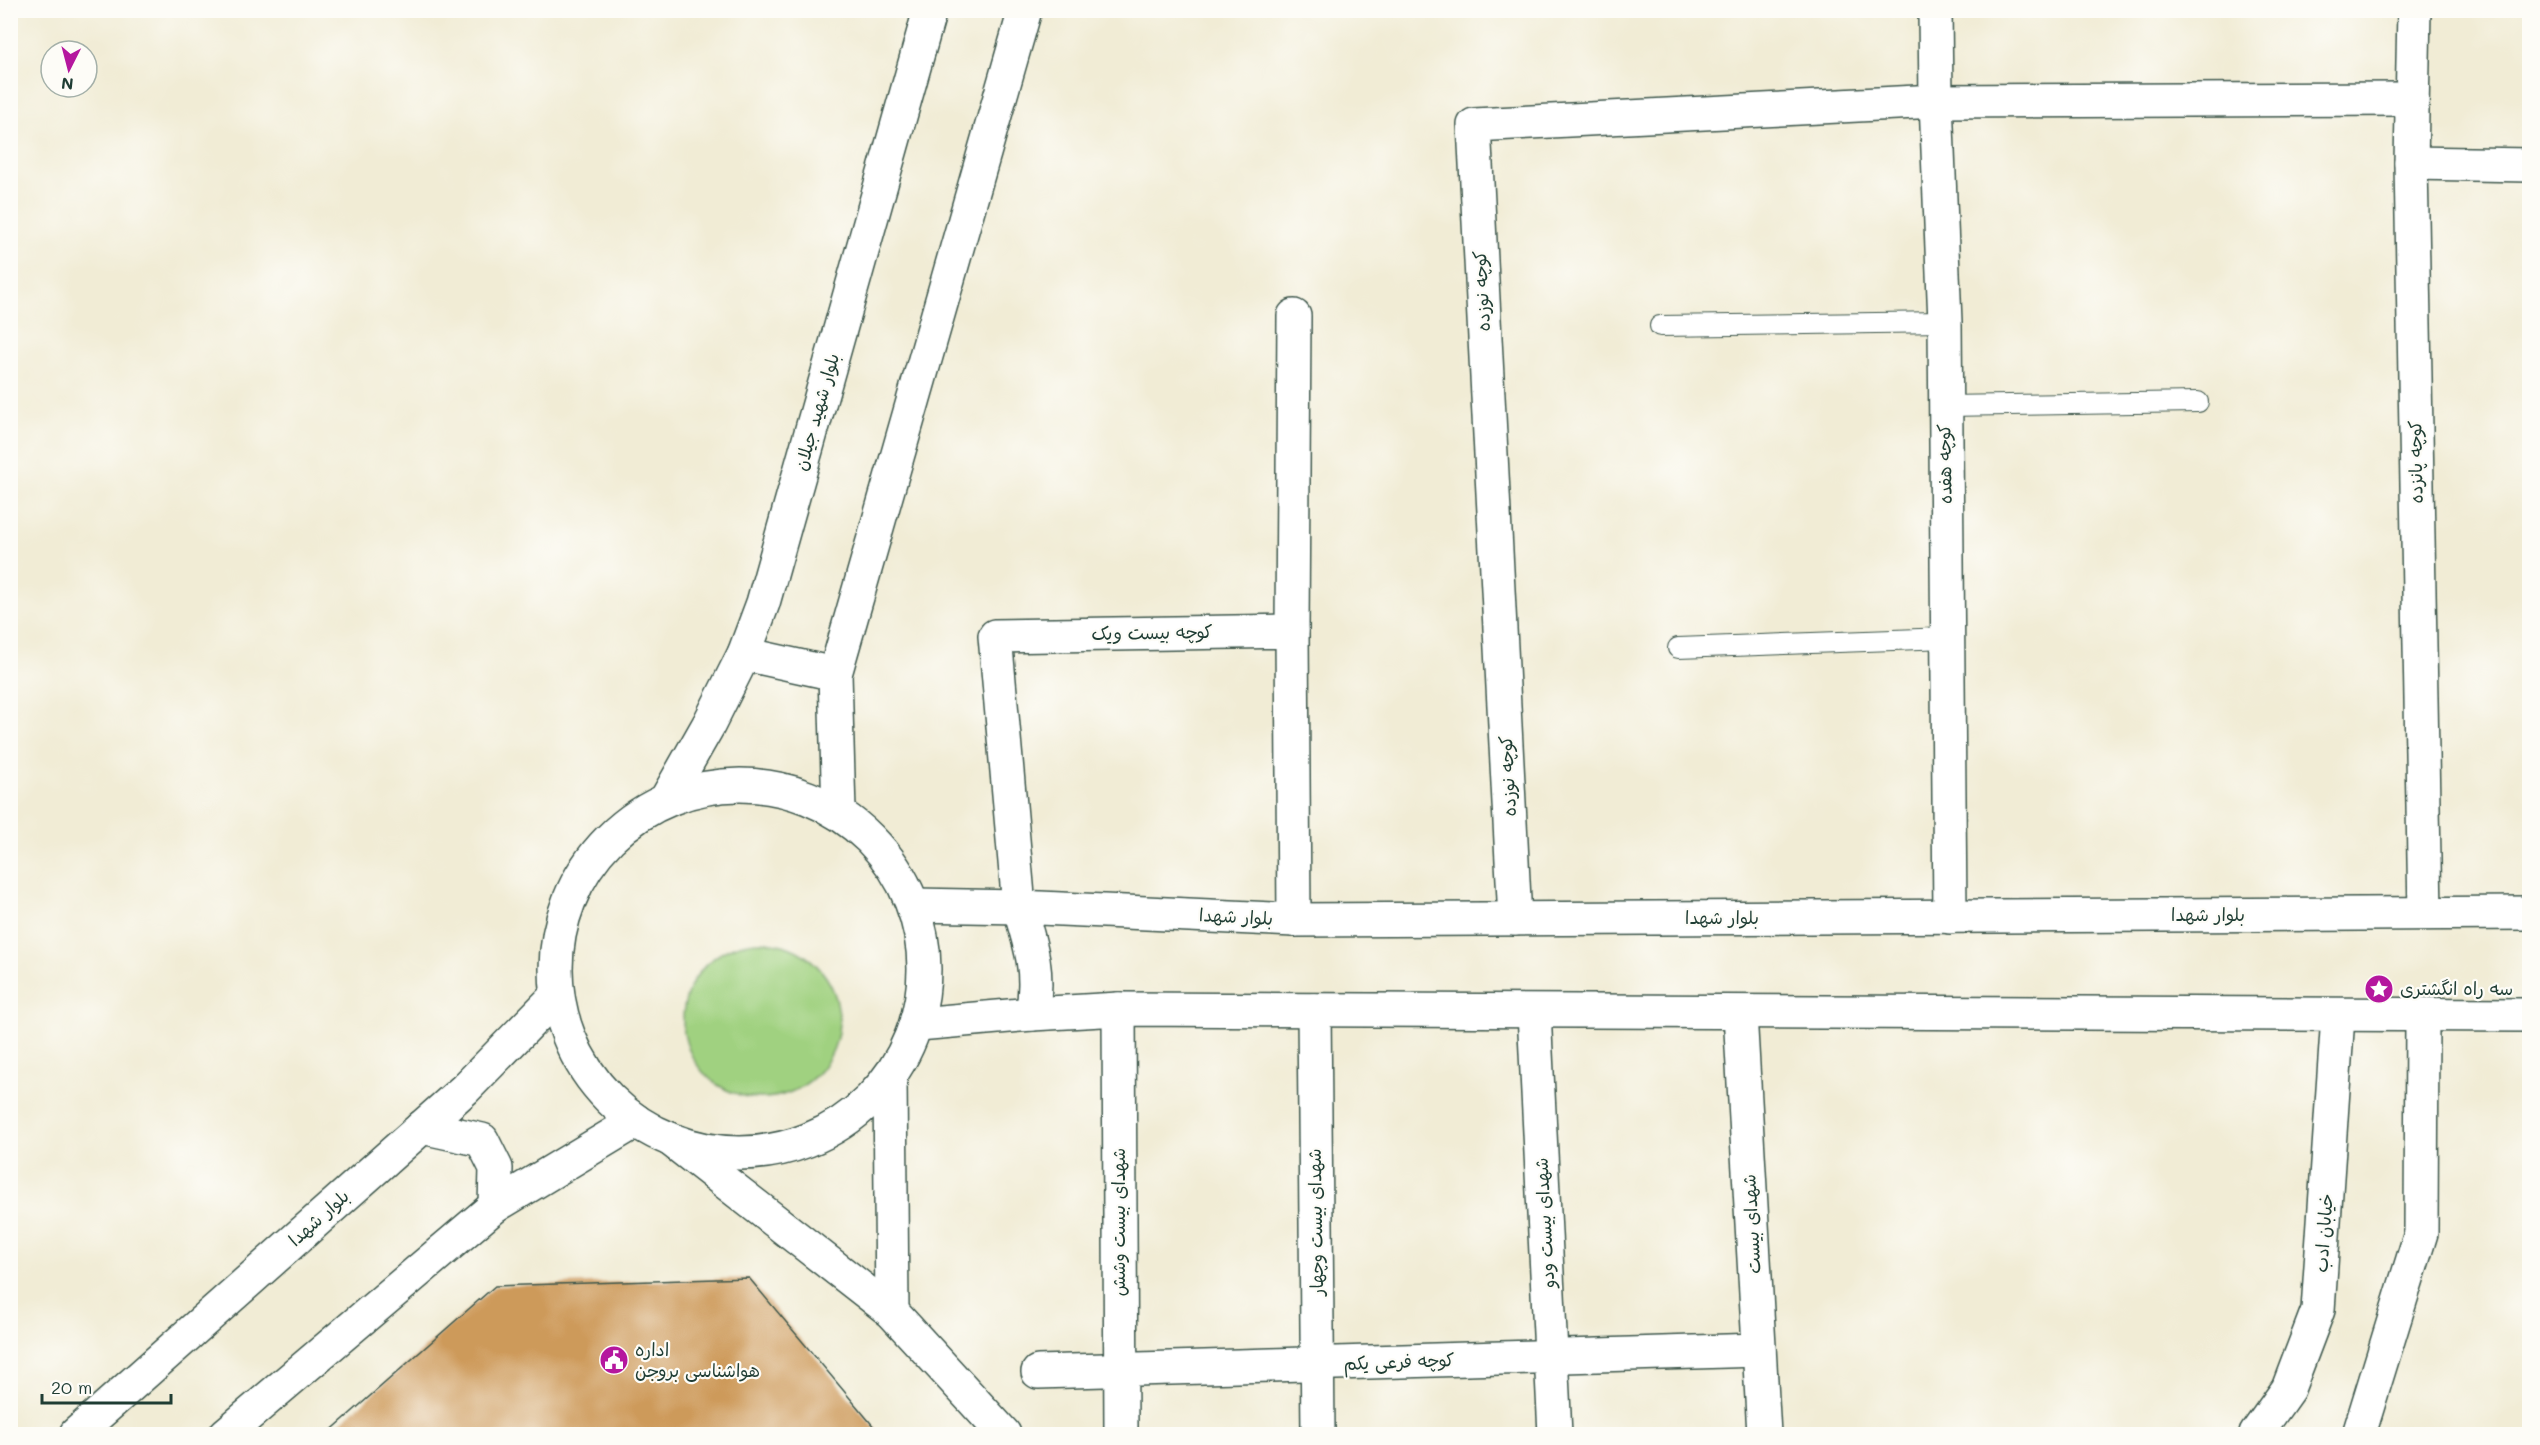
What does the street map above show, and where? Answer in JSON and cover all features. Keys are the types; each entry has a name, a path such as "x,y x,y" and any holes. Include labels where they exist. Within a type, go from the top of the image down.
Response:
{"street":[{"name":"بلوار شهید جیلان","path":"667,798 709,724 744,654 766,592 930,10"},
{"path":"839,812 835,674 1025,10"},
{"name":"کوچه هفده","path":"1935,10 1935,101 1945,322 1950,917"},
{"name":"کوچه پانزده","path":"2415,10 2410,99 2425,913"},
{"path":"1935,101 2410,99"},
{"name":"کوچه نوزده","path":"1515,919 1474,125 1935,101"},
{"path":"2411,163 2529,165"},
{"path":"1294,316 1292,631 1294,920"},
{"name":"کوچه بیست ویک","path":"1019,907 995,636 1292,631"},
{"path":"744,654 835,674"},
{"path":"670,1139 729,1153 791,1147 846,1121 890,1079 918,1024 926,965 915,905 885,852 839,812 784,789 725,784 667,798 617,830 579,877 558,934 557,995 574,1050 607,1097 636,1121 670,1139 892,1312 1004,1434"},
{"name":"بلوار شهدا","path":"915,905 1019,907 1294,920 2529,913"},
{"path":"1019,907 1035,957 1036,991 1032,1014"},
{"name":"بلوار شهدا","path":"76,1434 465,1089 557,995"},
{"path":"918,1024 1119,1009 2338,1016 2529,1015"},
{"name":"شهدای بیست وشش","path":"1119,1009 1121,1434"},
{"name":"شهدای بیست وچهار","path":"1314,1010 1318,1434"},
{"name":"شهدای بیست ودو","path":"1534,1012 1555,1434"},
{"name":"شهدای بیست","path":"1740,1013 1764,1434"},
{"name":"خیابان ادب","path":"2256,1434 2289,1389 2318,1310 2338,1016"},
{"path":"2359,1434 2421,1233 2422,1016"},
{"path":"890,1079 892,1312"},
{"path":"226,1434 495,1206 636,1121"},
{"path":"422,1127 482,1140 496,1168 495,1206"},
{"name":"کوچه فرعی یکم","path":"1038,1372 1760,1350"}],"lane":[{"path":"1660,326 1945,322"},
{"path":"1945,406 2198,402"},
{"path":"1678,648 1947,638"}],"green space":[{"path":"761,942 791,948 816,965 833,990 839,1020 833,1050 816,1075 791,1092 761,1098 731,1092 706,1075 689,1050 683,1020 689,990 706,965 731,948"}],"building":[{"name":"اداره هواشناسی بروجن","path":"749,1278 880,1434 327,1434 495,1286"}],"place":[{"name":"سه راه انگشتری","path":"2379,989"},
{"name":"اداره هواشناسی بروجن","path":"614,1360"}]}
